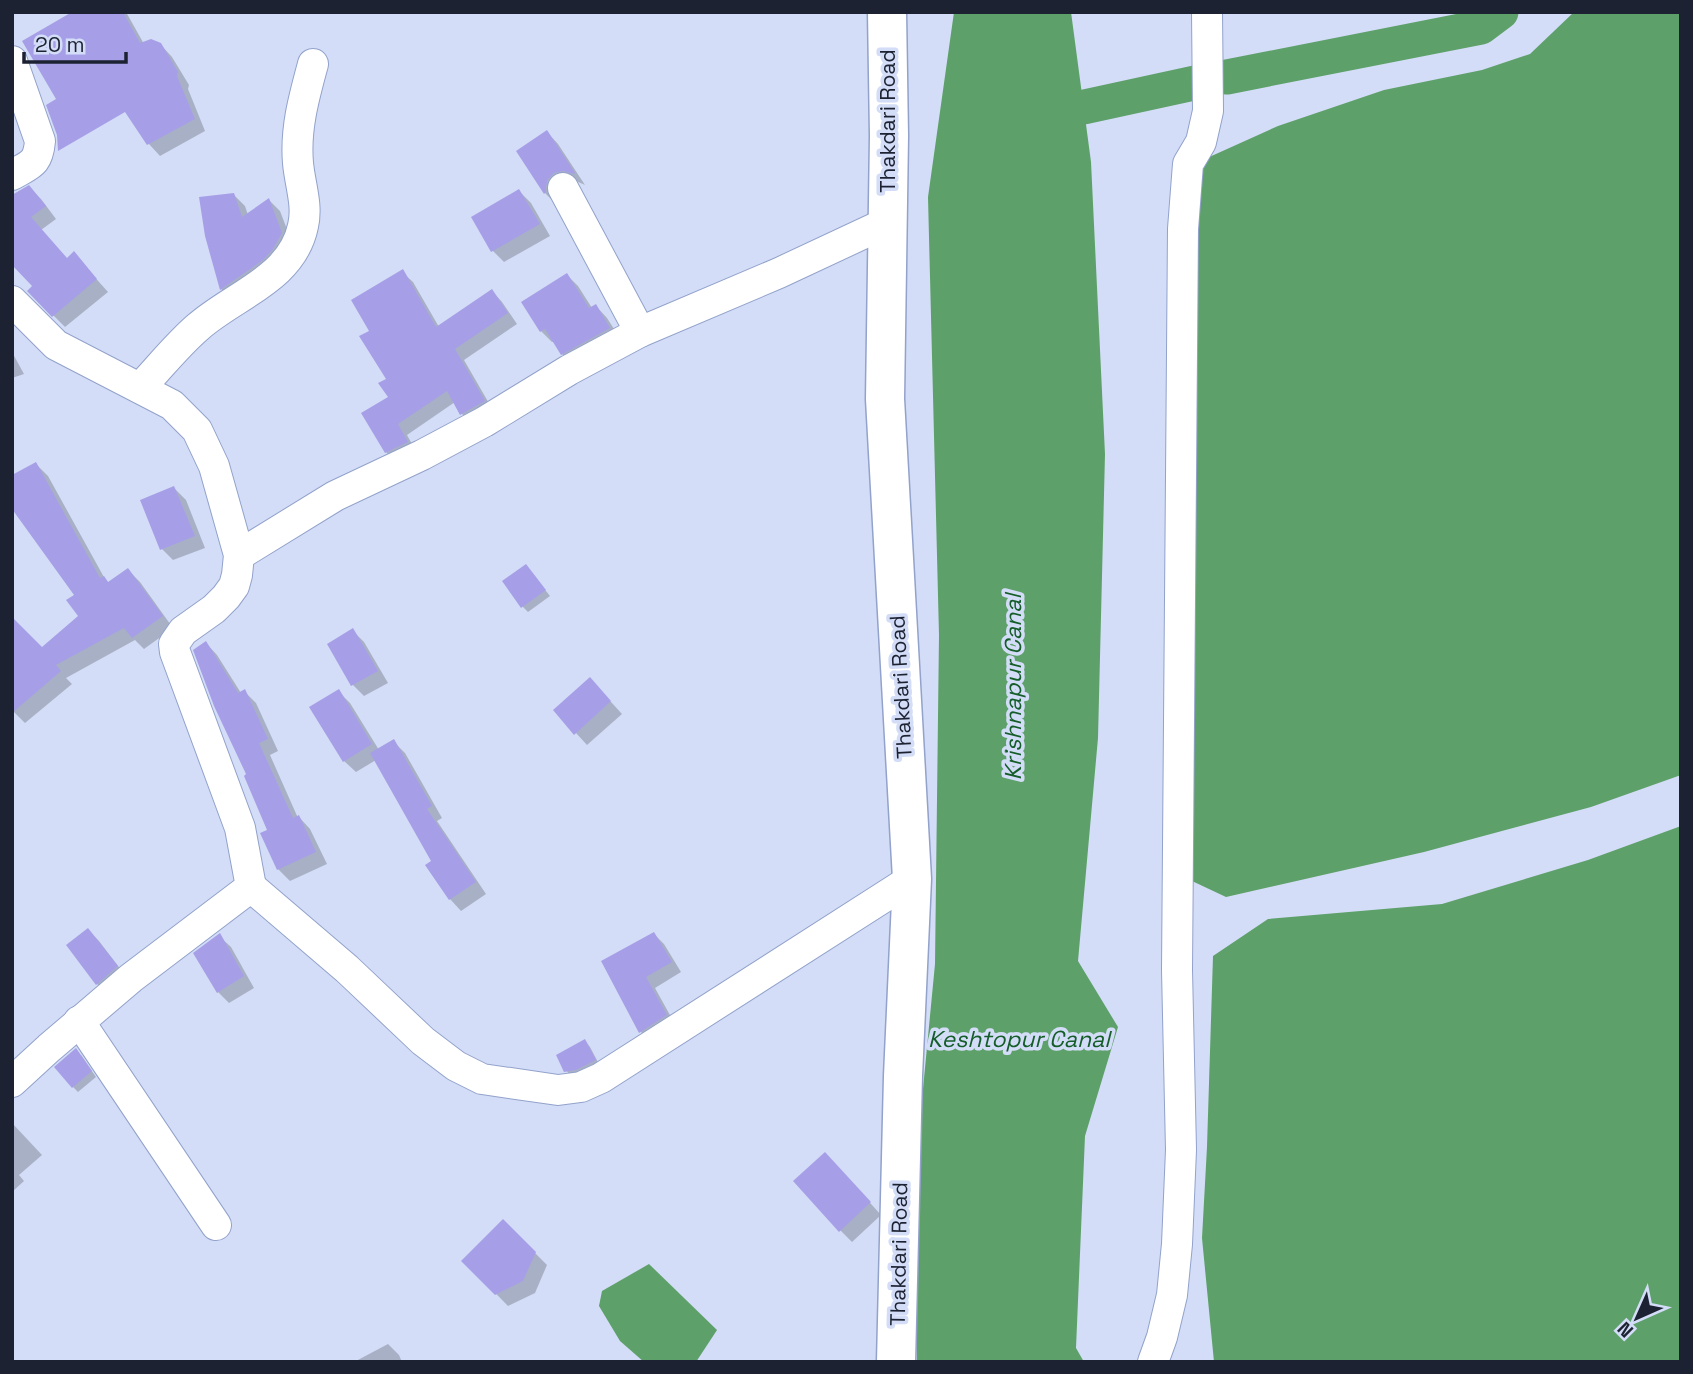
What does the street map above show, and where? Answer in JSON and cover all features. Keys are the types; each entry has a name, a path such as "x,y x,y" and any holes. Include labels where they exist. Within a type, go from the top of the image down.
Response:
{"street":[{"name":"Thakdari Road","path":"887,12 889,136 885,399 912,879 903,1076 896,1362"},
{"path":"1153,1362 1172,1296 1180,1177 1177,970 1183,229 1188,164 1201,142 1208,111 1207,12"},
{"path":"12,61 40,141 39,154 33,163 12,175"},
{"path":"140,388 199,326 263,283 291,257 303,227 305,197 298,164 298,135 302,103 313,64"},
{"path":"563,188 640,332"},
{"path":"239,555 335,495 422,455 484,422 569,370 640,332 779,273 888,222"},
{"path":"12,301 56,345 172,405 197,430 215,466 239,555 237,575 226,597 183,631 174,644 240,828 251,887 347,969 423,1041 456,1066 482,1079 558,1090 581,1087 601,1078 912,879"},
{"path":"12,1082 131,978 251,887"},
{"path":"79,1021 216,1224"}],"water":[{"name":"Keshtopur Canal","path":"954,12 1071,12 1091,162 1105,454 1098,738 1078,961 1118,1027 1085,1136 1076,1348 1084,1362 917,1362 912,1203 935,964 939,635 928,197"},
{"path":"1574,12 1681,12 1681,775 1591,807 1424,852 1226,897 1192,881 1188,407 1198,244 1196,163 1278,126 1384,90 1482,70 1530,54"},
{"path":"1681,826 1681,1362 1214,1362 1202,1238 1213,956 1268,919 1442,904 1588,860"},
{"path":"649,1264 717,1330 696,1362 644,1362 620,1341 599,1306 602,1291"}],"building":[{"path":"72,12 123,12 140,43 151,39 161,43 178,72 177,76 195,119 147,145 125,112 58,151 57,135 46,105 56,99 22,41"},
{"path":"547,130 575,173 554,173 548,179 544,194 516,151"},
{"path":"29,185 46,206 31,217 67,258 74,251 97,279 52,317 27,291 32,286 12,265 12,195"},
{"path":"519,189 540,224 491,252 471,217"},
{"path":"234,193 242,217 269,198 282,233 263,260 220,290 205,236 199,197"},
{"path":"403,269 436,327 492,289 508,313 455,349 485,401 460,415 447,391 398,424 408,442 385,453 361,413 388,397 378,383 386,379 359,336 369,331 351,300"},
{"path":"567,273 589,308 596,304 610,328 561,355 545,329 540,332 521,302"},
{"path":"36,462 100,578 104,576 108,582 128,568 163,616 132,638 124,628 56,665 61,671 12,713 12,617 42,647 78,616 66,600 74,595 12,509 12,475"},
{"path":"174,486 195,536 160,550 140,500"},
{"path":"526,564 546,590 521,608 502,581"},
{"path":"353,628 378,671 351,686 327,644"},
{"path":"206,641 238,693 245,689 268,739 259,743 293,818 299,815 316,852 277,870 260,833 267,830 244,776 246,774 214,706 193,650"},
{"path":"590,677 611,701 574,735 553,710"},
{"path":"339,689 372,744 343,762 309,707"},
{"path":"394,739 432,806 427,809 476,882 449,900 425,865 431,861 370,753"},
{"path":"88,928 118,966 96,985 66,945"},
{"path":"654,932 672,962 646,977 667,1015 639,1033 601,961"},
{"path":"220,933 244,976 217,993 193,953"},
{"path":"585,1039 596,1060 576,1070 564,1072 556,1055"},
{"path":"76,1048 92,1071 72,1088 54,1067"},
{"path":"825,1152 871,1202 839,1232 793,1181"},
{"path":"503,1219 536,1252 523,1281 495,1295 461,1261"}],"waterway":[{"path":"1227,77 1481,27 1501,12"},
{"path":"1084,107 1199,82"}],"water label":[{"name":"Krishnapur Canal","path":"1013,687"}]}
